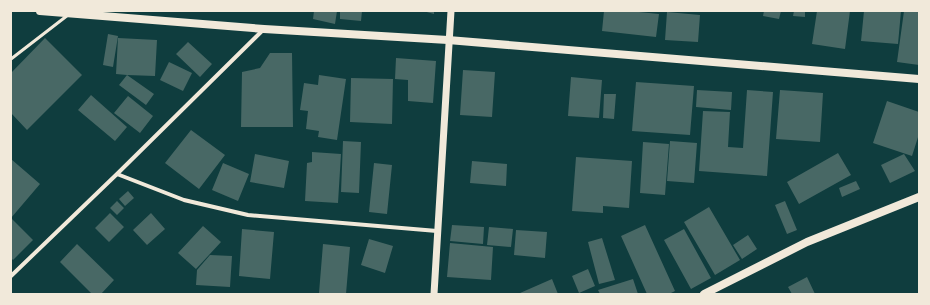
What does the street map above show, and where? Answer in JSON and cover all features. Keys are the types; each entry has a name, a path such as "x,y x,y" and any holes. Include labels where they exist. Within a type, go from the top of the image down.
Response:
{"main road":[{"path":"40,11 264,29 448,40 919,79"},
{"path":"704,294 808,242 919,197"}],"street":[{"path":"434,294 448,40 451,11"},
{"path":"11,276 264,29"},
{"path":"117,174 184,200 248,215 437,230"}],"lane":[{"path":"11,59 70,13"}],"building":[{"path":"314,11 337,11 335,24 313,19"},
{"path":"340,11 362,11 361,21 340,19"},
{"path":"423,11 434,11 434,14"},
{"path":"604,11 629,11 659,14 656,37 602,31"},
{"path":"764,11 781,11 779,19 763,16"},
{"path":"794,11 805,11 805,17 793,16"},
{"path":"817,11 850,11 845,49 812,44"},
{"path":"864,11 901,11 898,44 861,41"},
{"path":"904,11 919,11 919,65 897,62"},
{"path":"667,12 700,15 698,42 665,40"},
{"path":"108,34 118,36 113,67 103,65"},
{"path":"45,38 82,75 27,130 11,113 11,73"},
{"path":"118,38 157,40 155,76 116,74"},
{"path":"188,42 212,64 200,77 176,54"},
{"path":"270,53 292,53 293,127 241,127 242,72 260,68"},
{"path":"396,58 436,61 433,103 408,101 408,80 395,79"},
{"path":"169,62 192,73 183,91 160,80"},
{"path":"463,70 495,72 492,117 460,115"},
{"path":"127,75 154,94 146,105 119,85"},
{"path":"319,75 346,79 337,140 318,137 319,131 306,129 308,111 300,110 304,83 318,85"},
{"path":"571,77 602,80 599,118 568,116"},
{"path":"351,78 393,79 392,124 350,122"},
{"path":"636,82 694,86 690,135 632,131"},
{"path":"697,90 732,92 731,110 696,107"},
{"path":"747,90 773,92 767,176 699,171 703,111 730,112 728,147 743,148"},
{"path":"780,90 823,93 820,142 776,139"},
{"path":"604,94 616,94 614,119 603,118"},
{"path":"91,95 127,127 115,141 78,110"},
{"path":"128,96 153,116 140,133 114,113"},
{"path":"887,101 919,112 919,134 912,156 873,143"},
{"path":"191,130 225,155 199,189 165,163"},
{"path":"343,141 361,142 359,193 341,192"},
{"path":"670,141 697,143 694,183 667,181"},
{"path":"643,142 669,144 665,195 640,193"},
{"path":"312,152 341,154 338,203 305,201 307,163 312,162"},
{"path":"838,153 851,175 799,204 787,182"},
{"path":"255,154 289,161 284,188 250,182"},
{"path":"904,154 915,171 890,183 881,165"},
{"path":"576,157 632,161 629,208 603,206 603,213 572,211"},
{"path":"11,159 40,184 11,218"},
{"path":"472,161 507,164 506,186 470,183"},
{"path":"223,163 249,174 238,201 212,190"},
{"path":"374,163 392,165 387,214 369,212"},
{"path":"856,181 860,189 842,197 839,188"},
{"path":"128,191 134,198 125,206 119,199"},
{"path":"117,201 124,208 117,215 110,208"},
{"path":"785,201 797,230 787,234 775,205"},
{"path":"709,207 740,260 715,275 684,222"},
{"path":"110,213 124,227 109,242 95,228"},
{"path":"151,213 165,229 147,245 133,230"},
{"path":"11,218 33,240 13,260 11,258"},
{"path":"452,225 484,227 483,244 450,241"},
{"path":"645,225 675,291 669,294 647,294 621,236"},
{"path":"203,226 221,242 196,269 178,253"},
{"path":"489,227 513,229 511,247 487,245"},
{"path":"242,229 274,232 270,279 239,276"},
{"path":"684,229 711,278 691,289 664,240"},
{"path":"516,230 547,232 545,258 514,255"},
{"path":"748,235 757,249 742,259 733,245"},
{"path":"602,238 615,280 599,284 588,242"},
{"path":"369,239 393,246 385,273 361,265"},
{"path":"450,243 493,247 491,280 447,277"},
{"path":"77,244 114,280 101,294 92,294 60,262"},
{"path":"323,244 350,247 346,294 319,293"},
{"path":"210,255 232,256 230,287 196,285 197,270"},
{"path":"588,269 595,286 579,293 572,276"},
{"path":"807,277 815,294 792,294 788,287"},
{"path":"552,279 558,294 520,293"},
{"path":"633,279 638,294 600,294 598,290"}]}
